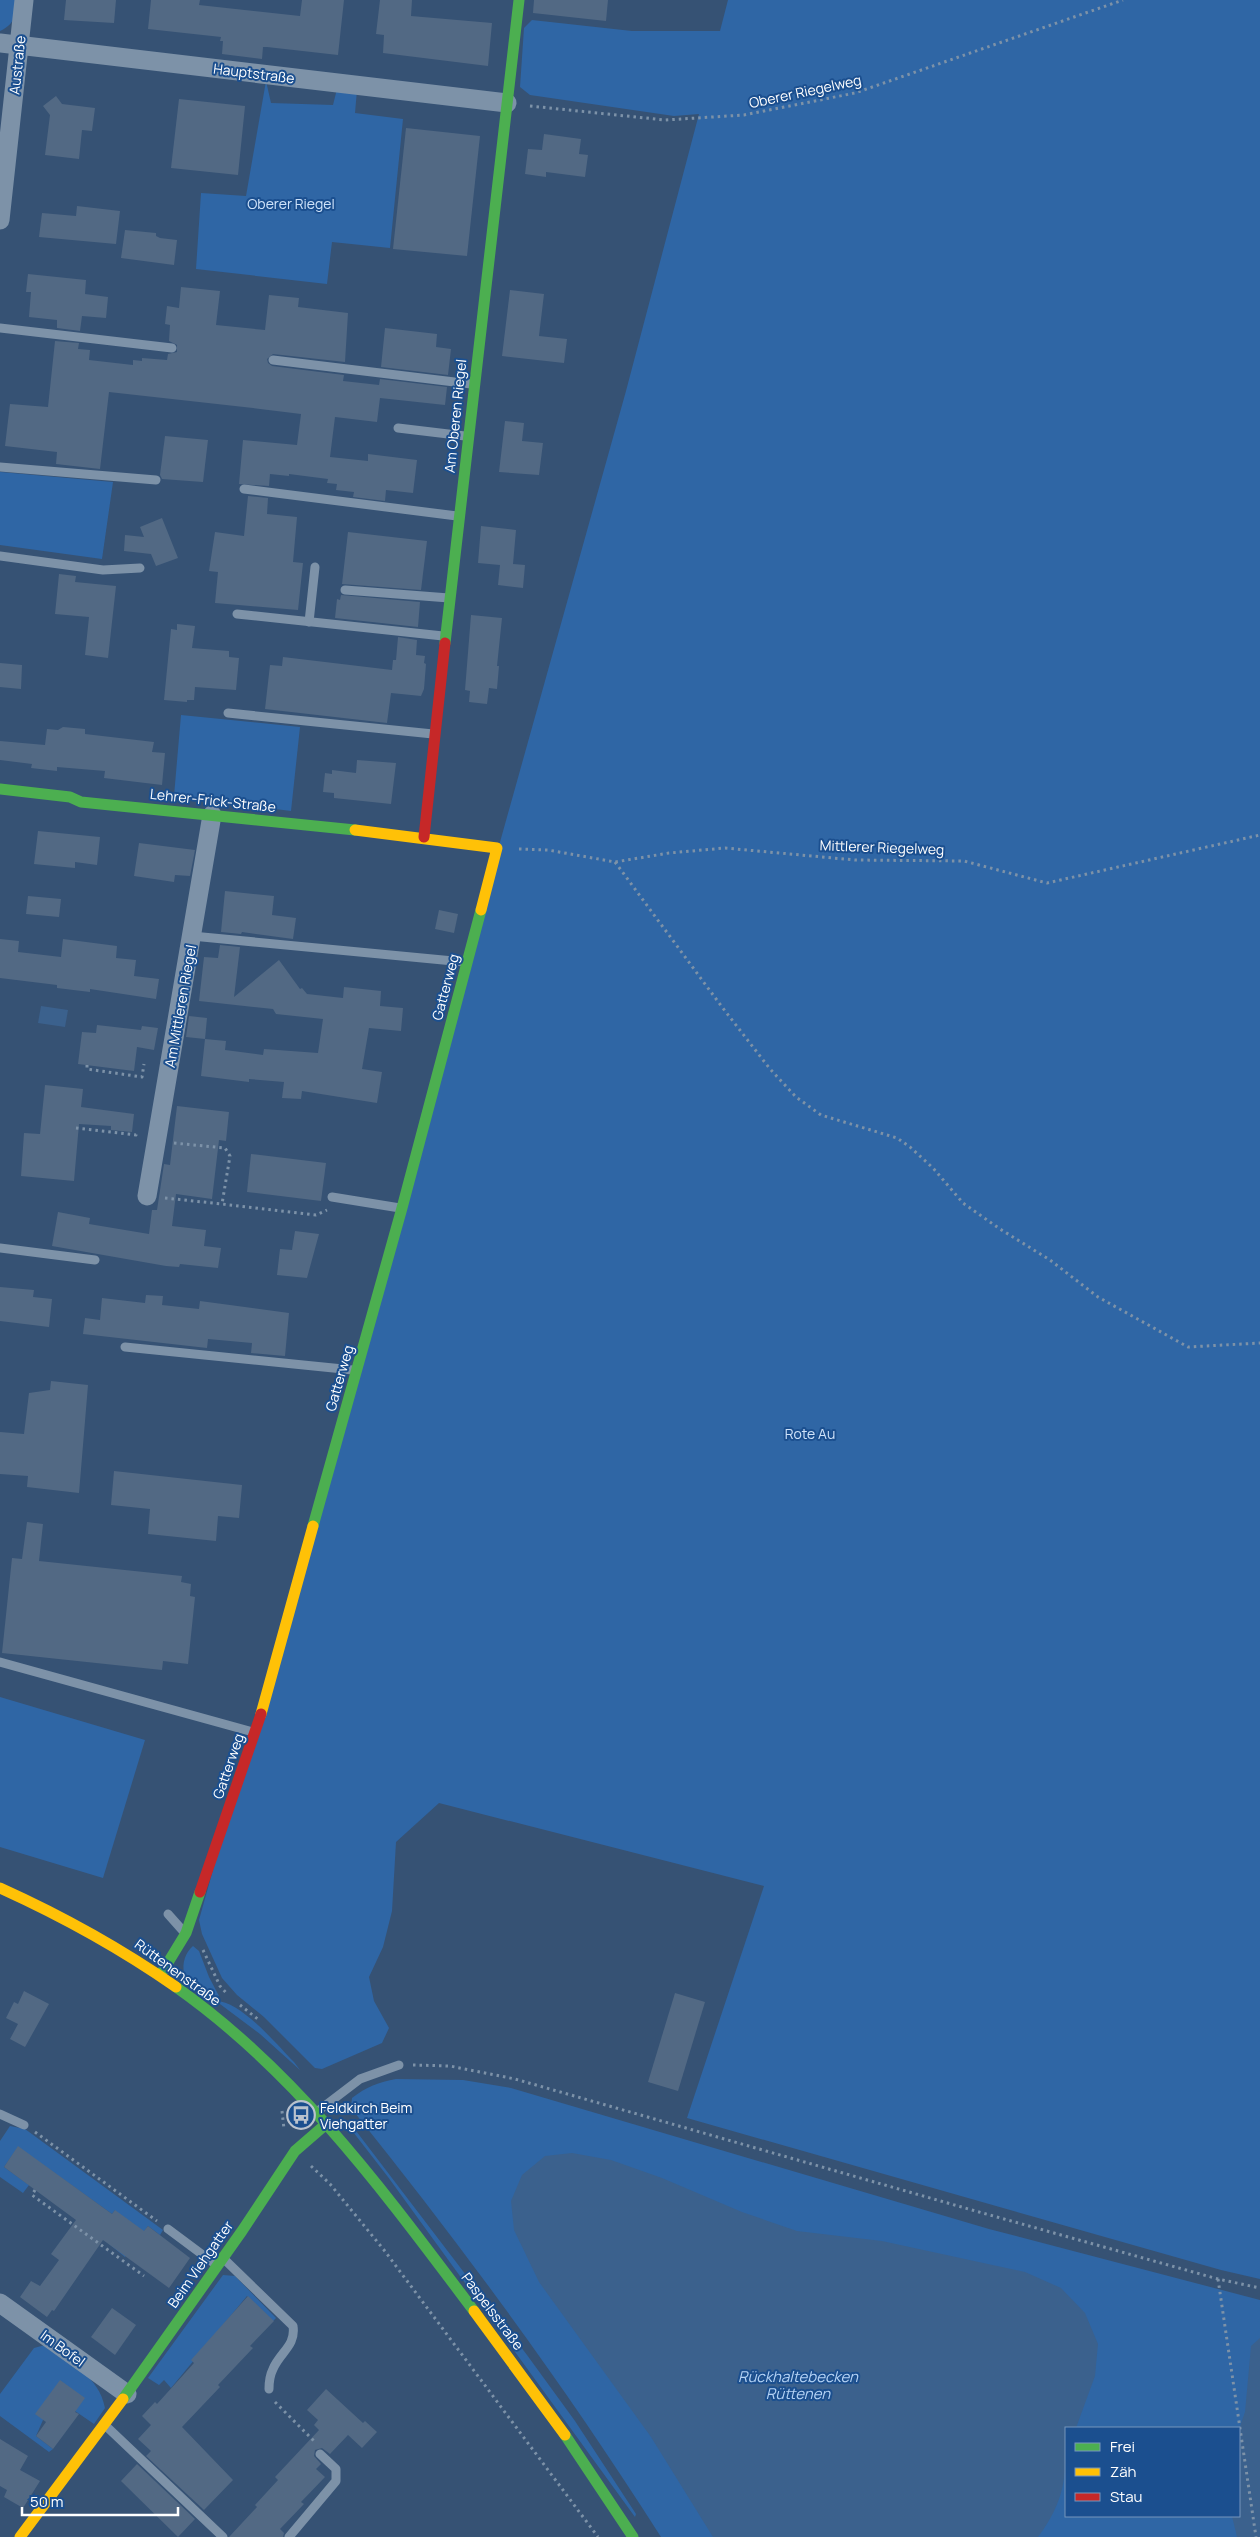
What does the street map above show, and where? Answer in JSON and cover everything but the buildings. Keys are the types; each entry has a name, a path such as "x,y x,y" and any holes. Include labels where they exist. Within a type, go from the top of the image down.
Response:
{"street":[{"name":"Austraße","path":"0,220 24,0"},
{"name":"Am Oberen Riegel","path":"424,837 468,436 519,0"},
{"name":"Hauptstraße","path":"0,43 507,103"},
{"name":"Lehrer-Frick-Straße","path":"0,789 70,797 90,803 424,837"},
{"name":"Am Mittleren Riegel","path":"147,1196 212,816"},
{"path":"424,837 496,848"},
{"name":"Gatterweg","path":"161,1974 186,1933 256,1732 402,1208 496,848"},
{"name":"Rüttenenstraße","path":"0,1888 68,1920 115,1945 161,1974 243,2040 274,2069 315,2114"},
{"name":"Paspelsstraße","path":"315,2114 349,2150 500,2343 570,2439 628,2535"},
{"name":"Beim Viehgatter","path":"20,2537 105,2425 295,2152 325,2125"},
{"name":"Im Bofel","path":"0,2303 126,2394"}],"lane":[{"path":"0,328 172,348"},
{"path":"273,360 474,384"},
{"path":"398,428 468,436"},
{"path":"0,467 156,480"},
{"path":"244,489 459,516"},
{"path":"0,556 103,570 140,568"},
{"path":"309,622 315,567"},
{"path":"345,590 450,598"},
{"path":"237,614 446,636"},
{"path":"228,713 436,734"},
{"path":"192,936 466,962"},
{"path":"332,1197 402,1208"},
{"path":"0,1248 95,1260"},
{"path":"124,1348 357,1371"},
{"path":"0,1662 256,1732"},
{"path":"229,1768 243,1770"},
{"path":"168,1914 180,1930 186,1933"},
{"path":"315,2114 360,2079 399,2065"},
{"path":"0,2114 24,2125"},
{"path":"168,2229 220,2262 293,2326 294,2336 292,2343 274,2367 269,2389"},
{"path":"105,2425 223,2537"},
{"path":"290,2537 336,2481 336,2469 320,2454"}],"path":[{"name":"Oberer Riegelweg","path":"507,103 665,120 744,116 854,93 1123,0"},
{"name":"Mittlerer Riegelweg","path":"496,848 548,850 615,862 669,852 726,848 855,860 964,861 1047,883 1260,835"},
{"path":"615,862 722,1007 770,1069 796,1098 821,1116 897,1138 933,1168 963,1202 1000,1229 1050,1260 1098,1297 1188,1347 1260,1343"},
{"path":"87,1065 87,1069 142,1077 144,1064"},
{"path":"76,1128 136,1135 136,1129"},
{"path":"156,1141 225,1148 230,1156 222,1204"},
{"path":"147,1196 316,1215 330,1209 332,1197"},
{"path":"399,2065 427,2064 450,2066 515,2079 1218,2279 1260,2288"},
{"path":"24,2125 44,2137 168,2229"},
{"path":"304,2160 330,2184 384,2250 598,2537"},
{"path":"35,2190 32,2195 144,2276"},
{"path":"76,2227 79,2222"},
{"path":"1218,2279 1240,2427"},
{"path":"269,2389 266,2393 324,2450 320,2454"},
{"path":"1240,2428 1256,2537"}],"green space":[{"path":"0,0 17,0 12,22 0,31"},
{"name":"Rote Au","path":"728,0 1260,0 1260,2279 1221,2270 687,2118 764,1886 439,1803 396,1842 392,1911 383,1947 369,1977 374,2001 389,2028 382,2043 322,2069 315,2068 264,2017 237,1995 222,1978 202,1934 199,1920 626,391 699,114 674,116 530,95 520,87 524,28 532,20 632,31 720,31"},
{"name":"Oberer Riegel","path":"266,81 271,103 333,105 337,89 357,90 355,113 403,119 390,248 332,242 327,284 196,269 201,193 246,196"},
{"path":"0,472 113,482 102,559 0,545"},
{"path":"181,715 300,727 291,811 174,796"},
{"path":"0,1697 145,1740 103,1878 0,1847"},
{"path":"193,1946 199,1951 219,1996 211,1995 184,1973 185,1958"},
{"path":"216,2001 236,2008 258,2025 300,2070 260,2034"},
{"name":"Rückhaltebecken Rüttenen","path":"396,2079 463,2080 511,2088 989,2229 1260,2300 1260,2537 661,2537 626,2482 514,2321 436,2216 355,2113 351,2106 352,2098 378,2083"},
{"path":"350,2123 575,2421 636,2514 635,2517 388,2177 350,2128"},
{"path":"10,2126 25,2129 163,2230 160,2235 148,2226 125,2257 109,2244 115,2210 112,2214 18,2147 4,2167 29,2185 23,2193 0,2177 0,2141"},
{"path":"223,2275 235,2276 276,2318 273,2321 247,2296 171,2388 164,2380 159,2385 148,2378"},
{"path":"45,2345 73,2364 90,2379 97,2387 105,2408 94,2424 75,2411 60,2381 36,2436 53,2449 49,2452 0,2416 0,2394 34,2348"}],"water":[{"path":"41,1006 68,1010 65,1027 38,1023"},
{"name":"Rückhaltebecken Rüttenen","path":"572,2153 611,2160 662,2178 742,2212 797,2231 882,2241 1025,2272 1061,2288 1085,2313 1098,2344 1095,2376 1076,2427 1065,2427 1065,2472 1060,2498 1048,2523 1038,2537 713,2537 651,2437 539,2282 514,2230 511,2201 522,2175 545,2156"},
{"path":"1260,2338 1260,2537 1237,2537 1232,2517 1240,2517 1240,2427 1245,2412 1251,2346"}],"traffic: fast":[{"path":"445,643 519,0"},
{"path":"0,789 70,797 81,802 355,830"},
{"path":"313,1526 402,1208 481,910"},
{"path":"161,1974 186,1933 200,1892"},
{"path":"176,1987 262,2057 300,2096 373,2179 474,2311"},
{"path":"123,2399 242,2231 295,2151 325,2125"},
{"path":"565,2435 633,2537"}],"traffic: slow":[{"path":"355,830 497,848 481,910"},
{"path":"261,1714 313,1526"},
{"path":"0,1888 90,1933 176,1987"},
{"path":"474,2311 565,2435"},
{"path":"20,2537 123,2399"}],"traffic: jam":[{"path":"424,837 445,643"},
{"path":"200,1892 261,1714"}],"place":[{"name":"Feldkirch Beim Viehgatter","path":"301,2115"}]}
